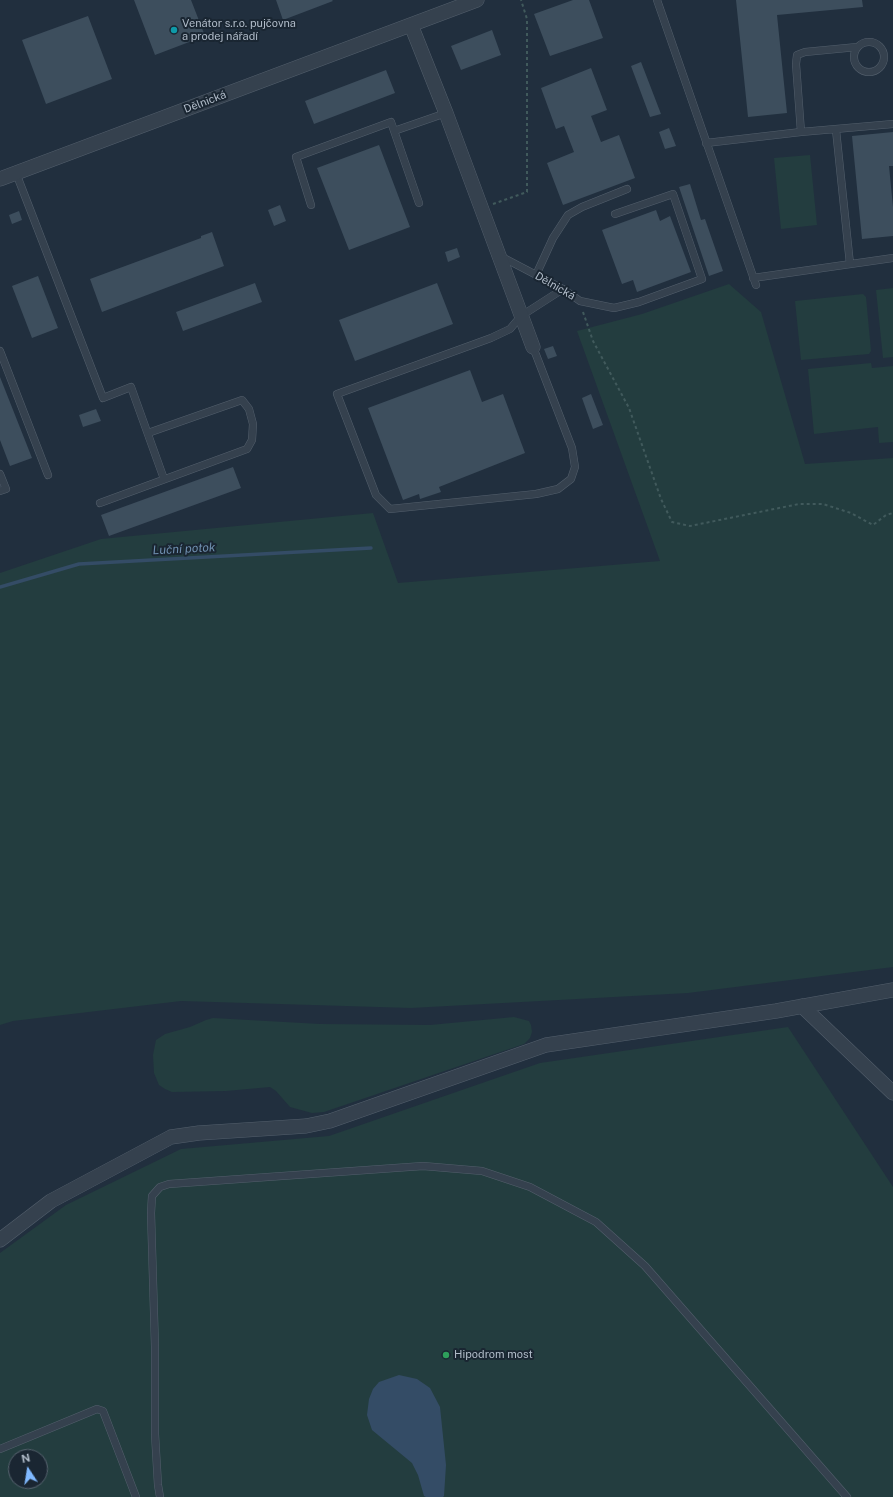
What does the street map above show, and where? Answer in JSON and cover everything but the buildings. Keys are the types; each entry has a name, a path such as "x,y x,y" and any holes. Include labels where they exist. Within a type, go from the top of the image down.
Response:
{"street":[{"name":"Dělnická","path":"0,179 476,0"},
{"path":"411,25 446,113 533,347"},
{"path":"0,1240 51,1201 171,1137 200,1133 306,1126 330,1121 546,1045 802,1006 893,990"},
{"path":"802,1006 893,1093"}],"lane":[{"path":"657,0 754,281 893,258"},
{"path":"801,132 796,64 797,55 805,52 857,47 866,42 871,42 880,47 884,56 881,66 873,72 859,69 853,56 857,47"},
{"path":"394,131 446,113"},
{"path":"312,205 296,157 391,122 419,203"},
{"path":"706,142 893,124"},
{"path":"836,130 850,264"},
{"path":"16,173 103,398 131,387 164,479"},
{"path":"536,275 553,238 568,215 582,207 627,190"},
{"name":"Dělnická","path":"498,255 563,290 580,301 614,308 639,302 702,279 673,194 615,214"},
{"path":"533,347 572,448 575,467 571,479 558,489 536,494 390,509 376,495 337,394 491,338 510,329 521,316 563,290"},
{"path":"0,351 48,475"},
{"path":"100,503 247,449 252,440 252,424 249,410 242,400 148,433"},
{"path":"0,474 6,489 0,491"},
{"path":"160,1497 155,1434 155,1347 151,1213 152,1196 160,1187 169,1184 423,1166 482,1171 530,1187 596,1222 645,1266 847,1497"},
{"path":"0,1449 97,1409 103,1411 136,1497"}],"path":[{"path":"481,208 527,192 527,19 521,0"},
{"path":"580,301 584,319 593,341 629,408 661,499 672,522 690,526 799,504 823,504 851,513 873,525 886,515 893,513"}],"green space":[{"path":"810,155 817,225 781,229 774,158"},
{"path":"729,284 761,312 805,464 893,458 893,967 688,993 411,1008 181,1001 13,1021 0,1025 0,573 101,539 373,513 398,583 660,561 577,331 642,314"},
{"path":"893,288 893,357 883,358 876,290"},
{"path":"863,294 866,297 871,351 869,354 801,360 795,301"},
{"path":"871,363 872,368 893,366 893,442 879,443 878,427 814,434 808,369"},
{"path":"514,1017 529,1021 531,1025 532,1032 530,1038 524,1044 324,1112 312,1113 290,1107 276,1091 270,1087 226,1091 172,1092 159,1085 154,1073 153,1055 156,1040 165,1034 190,1027 213,1018 320,1024 430,1025"},
{"name":"Hipodrom most","path":"788,1027 893,1187 893,1497 0,1497 0,1253 66,1205 181,1149 329,1136 540,1063"}],"water":[{"path":"399,1375 417,1379 430,1388 440,1407 446,1465 443,1497 424,1496 418,1475 412,1463 372,1430 367,1415 369,1399 373,1389 379,1382"}],"waterway":[{"name":"Luční potok","path":"0,587 79,564 371,548"}],"place":[{"name":"Venátor s.r.o. pujčovna a prodej nářadí","path":"174,30"},
{"name":"Hipodrom most","path":"446,1355"}]}
